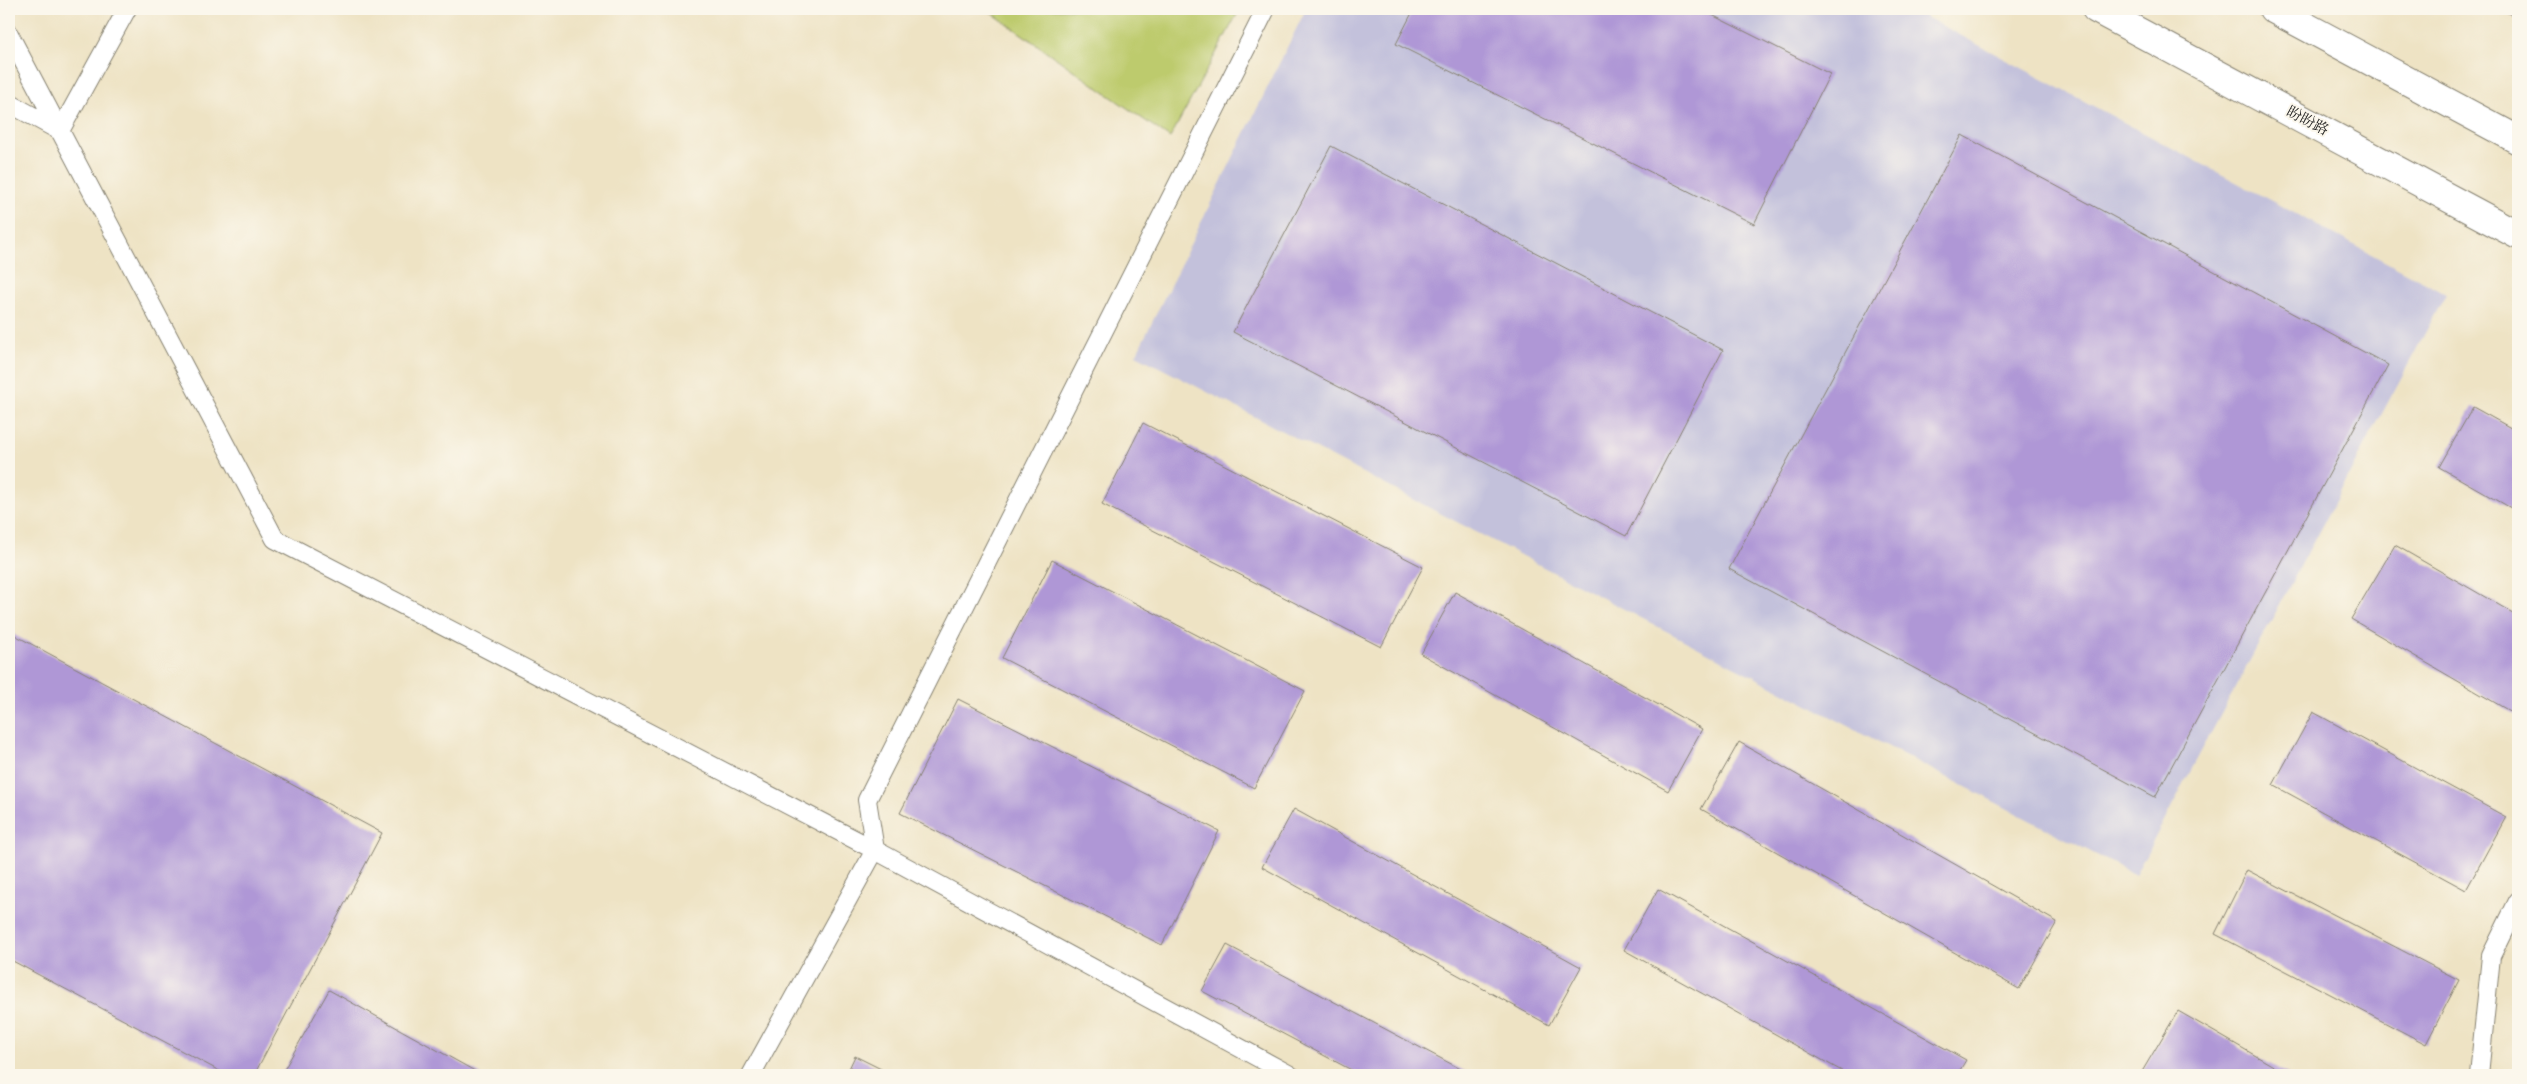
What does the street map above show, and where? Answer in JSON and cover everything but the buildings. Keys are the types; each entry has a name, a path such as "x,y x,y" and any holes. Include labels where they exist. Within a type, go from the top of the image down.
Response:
{"main road":[{"name":"盼盼路","path":"2096,9 2518,235"},
{"path":"2273,9 2518,140"}],"lane":[{"path":"60,131 127,9"},
{"path":"751,1075 874,850 867,800 1266,9"},
{"path":"9,34 275,539 874,850 1290,1075"},
{"path":"9,104 60,131"},
{"path":"2480,1075 2491,956 2518,901"}],"shaded area":[{"path":"1306,9 1911,9 2446,294 2135,875 1136,355"}],"green space":[{"path":"986,9 1240,9 1170,138"}]}
